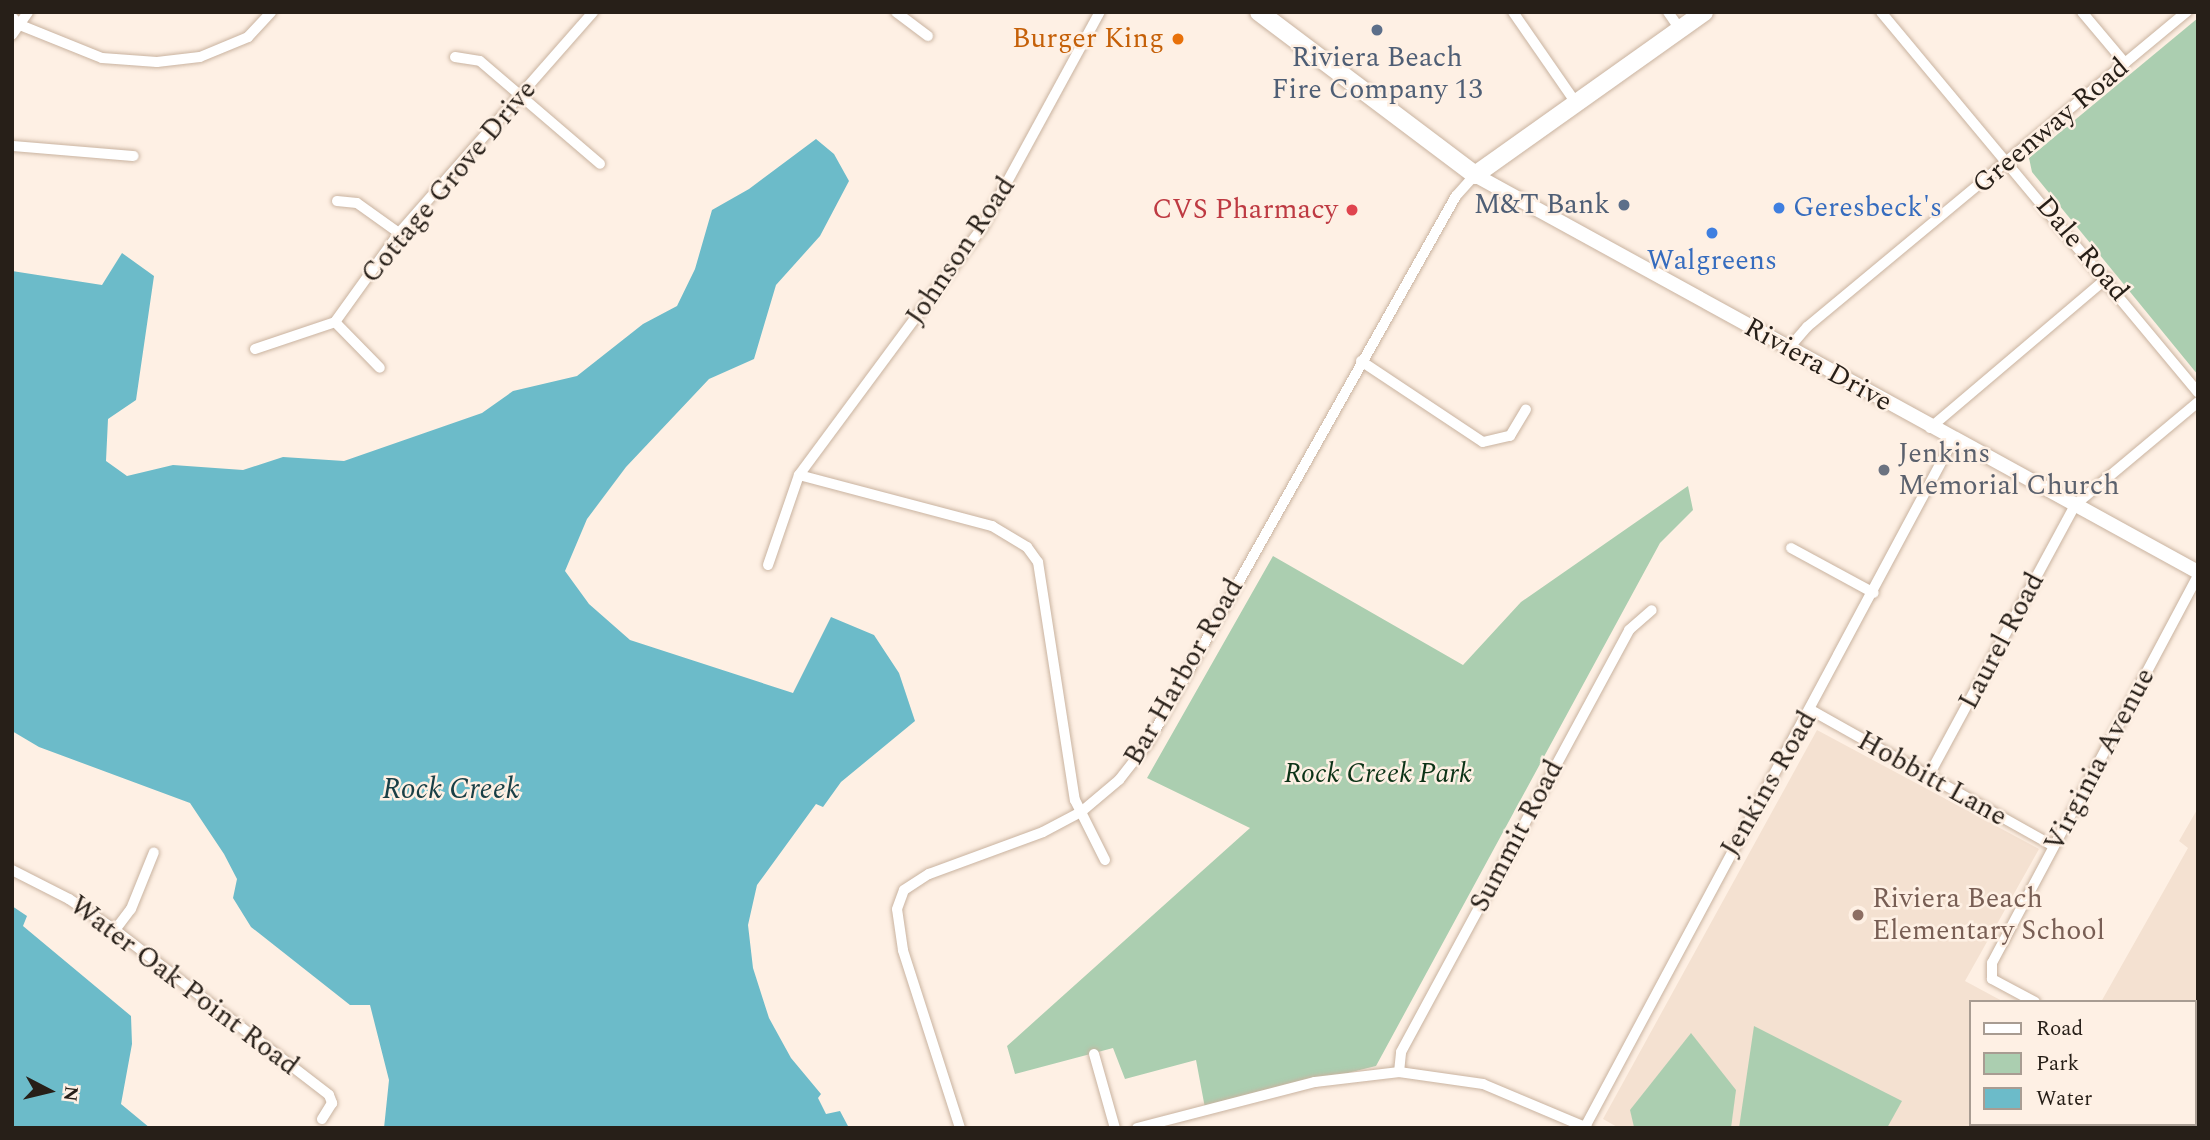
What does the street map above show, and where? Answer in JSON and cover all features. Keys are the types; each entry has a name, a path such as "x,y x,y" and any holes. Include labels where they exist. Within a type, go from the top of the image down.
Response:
{"main road":[{"path":"1259,12 1475,175 1704,12"}],"street":[{"path":"12,35 16,21 28,12"},
{"path":"16,21 103,58 157,62 200,57 248,37 271,12"},
{"name":"Cottage Grove Drive","path":"335,322 399,233 593,12"},
{"path":"897,12 928,36"},
{"name":"Johnson Road","path":"768,565 799,475 982,228 1100,12"},
{"path":"1513,12 1576,103"},
{"path":"1668,12 1680,29"},
{"name":"Dale Road","path":"1881,12 2107,278 2198,392"},
{"path":"2082,12 2125,63"},
{"name":"Greenway Road","path":"1788,349 1807,327 2187,12"},
{"path":"455,57 480,61 600,164"},
{"path":"12,146 134,156"},
{"name":"Riviera Drive","path":"1475,175 1930,428 2198,573"},
{"name":"Bar Harbor Road","path":"960,1128 903,950 897,909 904,891 929,874 1043,832 1081,812 1119,780 1148,743 1361,361 1456,196 1475,175"},
{"path":"337,201 357,203 399,233"},
{"path":"1930,428 2107,278"},
{"path":"255,349 335,322 380,368"},
{"path":"1361,361 1483,442 1510,436 1526,408"},
{"path":"2075,505 2198,401"},
{"name":"Jenkins Road","path":"1586,1127 1737,839 1811,710 1953,440"},
{"path":"799,475 992,526 1027,547 1038,562 1075,800 1105,860"},
{"name":"Laurel Road","path":"1928,777 2075,505"},
{"path":"1791,548 1874,593"},
{"name":"Virginia Avenue","path":"2031,1000 1992,979 1992,964 2198,573"},
{"name":"Summit Road","path":"1399,1072 1401,1052 1629,630 1652,610"},
{"name":"Hobbitt Lane","path":"1811,710 2053,846"},
{"path":"115,930 131,909 154,852"},
{"name":"Water Oak Point Road","path":"12,870 69,899 115,930 329,1095 332,1103 322,1119"},
{"path":"1094,1054 1115,1128"},
{"path":"1137,1128 1315,1082 1399,1072 1483,1084 1586,1127"}],"shaded area":[{"name":"Riviera Beach Elementary School","path":"1817,730 2039,849 1965,981 2000,1000 1968,1000 1968,1126 2140,1126 1619,1128 1603,1119"},
{"path":"2198,808 2196,1026 2196,1000 2102,1000 2188,848 2179,841"}],"green space":[{"path":"2198,18 2198,375 2032,172 2029,158"},
{"name":"Rock Creek Park","path":"1688,486 1693,510 1660,543 1376,1066 1205,1108 1196,1060 1125,1079 1113,1048 1015,1074 1007,1046 1250,828 1147,778 1273,556 1463,665 1521,602"},
{"path":"1754,1026 1902,1101 1887,1128 1739,1128"},
{"path":"1691,1033 1736,1090 1731,1128 1634,1127 1630,1110"}],"water":[{"name":"Rock Creek","path":"816,139 834,154 849,181 820,236 776,285 754,359 709,379 626,467 587,519 565,571 589,604 630,640 793,693 831,617 874,635 899,673 915,721 841,782 823,807 816,804 757,885 748,925 753,968 769,1018 791,1058 821,1094 818,1098 826,1114 840,1111 849,1128 384,1128 389,1080 370,1005 350,1005 251,927 233,898 237,879 190,803 39,747 12,731 12,271 102,285 122,253 154,276 136,400 108,419 106,461 127,476 173,465 243,470 283,457 344,461 482,413 513,391 577,376 643,324 677,306 695,269 712,210 749,189"},
{"path":"12,906 27,916 23,926 131,1016 132,1044 121,1104 150,1128 12,1128"}],"place":[{"name":"Riviera Beach Fire Company 13","path":"1377,30"},
{"name":"Burger King","path":"1178,39"},
{"name":"M&T Bank","path":"1624,205"},
{"name":"Geresbeck's","path":"1779,208"},
{"name":"CVS Pharmacy","path":"1352,210"},
{"name":"Walgreens","path":"1712,233"},
{"name":"Jenkins Memorial Church","path":"1884,470"},
{"name":"Riviera Beach Elementary School","path":"1858,915"}]}
